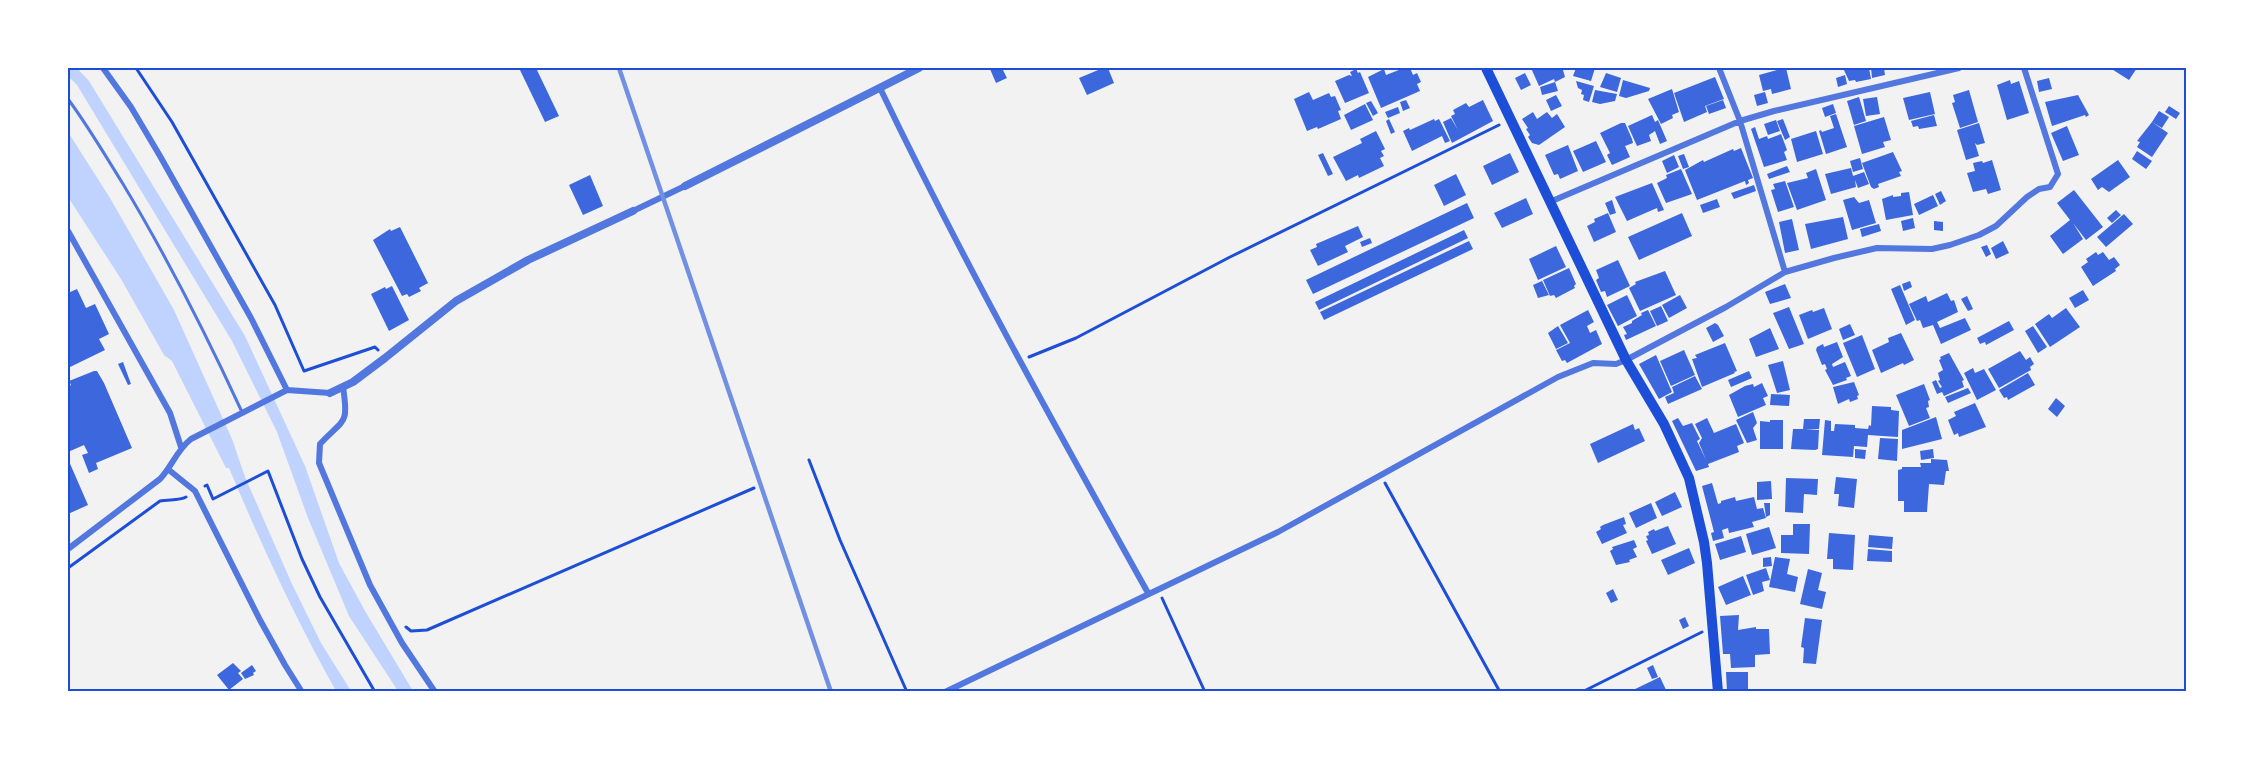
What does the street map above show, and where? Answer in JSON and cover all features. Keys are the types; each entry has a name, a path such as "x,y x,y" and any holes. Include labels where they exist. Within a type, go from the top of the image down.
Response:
{"main road":[{"path":"1486,68 1552,201 1626,360 1664,424 1689,478 1704,542 1714,626 1718,692"}],"street":[{"path":"103,68 131,107 160,156 251,318 287,390"},
{"path":"68,549 149,488 169,470 181,447 191,439 287,390 330,393 343,387 385,358 456,301 528,260 685,186 920,68"},
{"path":"1719,68 1740,121 1785,272"},
{"path":"1552,201 1740,121 1959,68"},
{"path":"945,692 1278,532 1568,372 1593,363 1616,364 1626,360 1726,307 1785,272 1877,248 1932,249 1979,235 1996,226 2027,197 2039,189 2050,187 2058,174 2024,68"},
{"path":"880,88 938,208 1019,362 1148,593"},
{"path":"68,231 170,413 181,447"},
{"path":"343,387 345,416 342,424 320,444 319,463 370,585 402,643 435,692"},
{"path":"169,470 195,491 260,620 302,692"}],"lane":[{"path":"68,99 88,126 148,226 211,345 242,412"}],"path":[{"path":"136,68 172,122 275,305 304,371 375,347 385,358"},
{"path":"1019,362 1076,338 1230,257 1512,119"},
{"path":"809,460 844,550 907,692"},
{"path":"213,500 267,471 302,559 320,597 375,692"},
{"path":"1381,476 1500,692"},
{"path":"401,623 411,631 428,630 754,488"},
{"path":"68,568 160,501 171,498 182,500 188,496"},
{"path":"1157,589 1205,692"},
{"path":"1582,692 1714,626"}],"water":[{"path":"68,68 77,68 89,81 245,336 305,466 339,563 413,691 398,691 349,616 308,518 277,432 232,341 77,85 68,76"},
{"path":"68,132 110,198 174,310 232,439 245,477 292,584 321,643 351,691 336,691 279,581 229,468 226,468 172,361 164,355 121,279 68,197"}],"building":[{"path":"519,68 536,68 559,116 545,122"},
{"path":"1002,68 1007,78 996,83 990,69"},
{"path":"1108,68 1114,83 1087,95 1079,78"},
{"path":"1410,68 1413,75 1417,73 1421,82 1417,84 1420,91 1381,108 1368,77 1384,69 1386,75"},
{"path":"1531,68 1568,68 1563,70 1565,77 1539,86"},
{"path":"1576,68 1595,68 1591,81 1573,76"},
{"path":"1776,68 1786,68 1791,89 1772,94 1771,89 1763,91 1759,75 1777,70"},
{"path":"1843,68 1869,68 1871,79 1849,81"},
{"path":"1871,68 1884,68 1885,75 1872,78"},
{"path":"2110,68 2137,68 2129,80"},
{"path":"1356,69 1358,73 1360,72 1369,93 1345,103 1335,81 1349,75 1352,76 1350,72"},
{"path":"1525,73 1531,85 1521,90 1515,78"},
{"path":"1606,73 1621,78 1617,92 1600,87"},
{"path":"1845,75 1847,84 1838,87 1836,78"},
{"path":"1715,77 1724,99 1705,106 1707,112 1684,122 1674,93"},
{"path":"2049,78 2052,89 2039,92 2037,81"},
{"path":"1623,80 1650,88 1649,91 1626,98 1619,96"},
{"path":"2010,80 2011,84 2019,81 2029,113 2007,120 1997,85"},
{"path":"1576,81 1594,86 1589,102 1583,100 1584,95 1581,94 1582,90 1578,88"},
{"path":"1555,82 1558,91 1542,95 1540,87"},
{"path":"1672,89 1679,112 1661,124 1648,99"},
{"path":"1595,90 1617,94 1615,101 1600,104 1592,102"},
{"path":"1969,90 1978,122 1960,128 1952,103 1955,102 1953,95"},
{"path":"1309,92 1313,100 1329,93 1331,97 1335,96 1341,110 1338,111 1341,119 1307,131 1294,99"},
{"path":"1765,92 1768,103 1757,106 1754,95"},
{"path":"1930,92 1935,114 1909,120 1903,98"},
{"path":"1556,95 1562,106 1551,111 1546,100"},
{"path":"2078,95 2089,115 2052,126 2045,102"},
{"path":"1859,97 1866,121 1854,125 1847,101"},
{"path":"1877,97 1880,114 1866,116 1863,99"},
{"path":"1406,100 1410,108 1403,111 1400,102"},
{"path":"1483,100 1493,121 1452,143 1443,122 1451,118 1458,130 1451,116 1455,114 1453,110 1466,103 1469,107"},
{"path":"1723,100 1726,108 1709,114 1706,106"},
{"path":"1371,101 1378,113 1373,116 1366,103"},
{"path":"1365,104 1373,120 1351,130 1344,115"},
{"path":"1833,104 1836,113 1825,117 1822,108"},
{"path":"2169,106 2180,113 2176,119 2165,112"},
{"path":"1398,107 1400,113 1388,118 1385,112"},
{"path":"2159,111 2169,117 2162,128 2152,122"},
{"path":"1533,112 1537,119 1547,112 1552,118 1557,114 1565,127 1539,145 1532,143 1528,137 1530,135 1526,129 1528,128 1522,119"},
{"path":"1836,114 1847,147 1826,154 1819,131 1834,128 1830,116"},
{"path":"1652,115 1655,122 1658,120 1667,141 1660,144 1655,131 1649,135 1651,141 1637,146 1628,126"},
{"path":"1934,115 1937,126 1919,129 1918,126 1913,127 1911,121"},
{"path":"1884,117 1891,140 1883,142 1885,147 1862,154 1854,126"},
{"path":"1389,119 1395,132 1391,134 1386,121"},
{"path":"1434,119 1435,121 1439,119 1450,141 1445,143 1442,136 1412,151 1403,131"},
{"path":"1783,119 1790,137 1785,140 1777,121"},
{"path":"1776,120 1780,131 1768,135 1764,124"},
{"path":"2152,122 2168,133 2152,157 2137,147 2140,142 2137,141"},
{"path":"1625,123 1632,139 1633,143 1625,146 1630,157 1612,165 1607,155 1610,153 1600,133"},
{"path":"1979,123 1985,143 1977,145 1975,143 1979,156 1966,160 1957,130"},
{"path":"2067,126 2079,155 2063,161 2051,133"},
{"path":"1755,127 1759,139 1767,136 1768,139 1781,134 1787,150 1784,152 1787,160 1764,167 1751,129"},
{"path":"1376,131 1385,149 1381,151 1384,156 1380,158 1384,166 1359,178 1358,175 1346,181 1333,157 1362,143 1360,139"},
{"path":"1816,131 1823,154 1797,162 1791,139"},
{"path":"1596,141 1606,162 1583,172 1573,151"},
{"path":"1568,145 1578,171 1560,179 1558,174 1554,175 1545,155"},
{"path":"1741,148 1753,178 1748,180 1749,183 1746,185 1745,181 1697,200 1685,170 1703,160 1704,162 1733,149 1734,151"},
{"path":"2137,151 2152,161 2146,169 2132,159"},
{"path":"1893,152 1902,171 1899,172 1901,176 1878,184 1879,187 1874,189 1871,187 1862,163"},
{"path":"1323,153 1333,174 1328,176 1318,155"},
{"path":"1510,153 1519,172 1492,185 1483,166"},
{"path":"1684,154 1689,167 1683,169 1678,156"},
{"path":"1674,155 1679,167 1667,173 1662,161"},
{"path":"1860,158 1863,169 1853,172 1850,161"},
{"path":"1992,160 2001,190 1988,194 1986,189 1973,192 1967,173 1975,171 1973,163"},
{"path":"2118,160 2130,177 2109,192 2102,187 2098,190 2091,179"},
{"path":"1787,166 1790,172 1769,179 1767,174"},
{"path":"1851,168 1853,176 1864,172 1869,184 1858,188 1855,180 1856,187 1831,194 1825,174"},
{"path":"1681,169 1692,194 1666,203 1657,183 1667,178 1666,175"},
{"path":"1816,169 1826,200 1797,210 1787,183 1808,178 1806,173"},
{"path":"1456,174 1466,195 1444,206 1434,185"},
{"path":"590,175 603,206 583,215 569,185"},
{"path":"1785,181 1794,207 1778,212 1771,190 1775,189 1773,184"},
{"path":"1652,183 1664,210 1658,212 1657,208 1627,221 1615,197"},
{"path":"1754,185 1756,191 1734,199 1731,193"},
{"path":"2074,190 2103,227 2086,240 2073,223 2083,239 2063,254 2050,236 2070,220 2057,203"},
{"path":"1941,191 1946,201 1940,205 1935,194"},
{"path":"1909,192 1913,215 1886,220 1882,199 1893,195 1893,197 1901,196 1901,193"},
{"path":"1933,195 1938,206 1919,215 1914,204"},
{"path":"1854,197 1859,203 1869,200 1876,223 1852,230 1843,200"},
{"path":"1526,198 1533,214 1502,228 1494,213"},
{"path":"1717,199 1720,207 1703,213 1700,205"},
{"path":"1612,200 1616,213 1610,215 1605,203"},
{"path":"1467,203 1474,218 1313,294 1306,280"},
{"path":"2116,210 2121,215 2112,223 2107,218"},
{"path":"1608,213 1616,232 1594,242 1587,226 1595,222 1594,219"},
{"path":"1682,213 1692,236 1639,260 1628,237"},
{"path":"2124,214 2133,224 2106,247 2097,237"},
{"path":"1843,217 1848,239 1811,249 1805,224"},
{"path":"1913,218 1915,228 1903,231 1901,221"},
{"path":"1792,219 1799,250 1785,253 1779,222"},
{"path":"1934,221 1943,222 1943,231 1934,230"},
{"path":"1879,224 1881,231 1862,237 1860,229"},
{"path":"1358,226 1363,237 1345,246 1348,252 1318,266 1310,250 1317,247 1316,244"},
{"path":"400,227 428,283 419,288 421,291 409,297 407,294 402,296 373,240 390,229 391,231"},
{"path":"1464,230 1468,238 1319,310 1315,302"},
{"path":"1370,238 1372,243 1362,247 1360,242"},
{"path":"1469,241 1473,249 1324,320 1320,312"},
{"path":"2003,241 2009,253 1996,259 1991,248"},
{"path":"1987,245 1991,254 1986,257 1981,247"},
{"path":"1556,246 1566,267 1538,280 1529,259"},
{"path":"2096,252 2098,255 2103,252 2109,260 2114,257 2120,265 2115,269 2116,271 2093,286 2081,267 2088,262 2086,259"},
{"path":"1618,260 1630,286 1607,297 1605,291 1601,292 1596,280 1599,278 1596,270"},
{"path":"1569,268 1576,284 1575,288 1556,298 1554,295 1550,296 1543,280"},
{"path":"1665,271 1676,295 1640,311 1629,288 1636,284 1635,282"},
{"path":"1542,281 1549,295 1538,298 1533,285"},
{"path":"1910,281 1912,287 1904,291 1902,284"},
{"path":"1785,284 1791,298 1770,304 1765,292"},
{"path":"1900,285 1915,320 1906,325 1891,289"},
{"path":"392,286 409,320 389,331 371,294"},
{"path":"77,289 86,308 95,304 109,334 99,339 105,350 68,368 68,293"},
{"path":"2083,290 2089,300 2075,308 2069,298"},
{"path":"1947,293 1951,301 1954,300 1958,312 1937,322 1940,328 1965,318 1971,330 1941,344 1933,325 1923,328 1909,304 1926,296 1928,302"},
{"path":"1627,295 1637,316 1618,326 1607,305"},
{"path":"1680,295 1687,308 1669,318 1662,305"},
{"path":"1967,296 1973,309 1968,311 1961,299"},
{"path":"1661,306 1668,321 1657,326 1650,311"},
{"path":"1789,307 1804,344 1789,349 1773,313"},
{"path":"1824,308 1832,329 1808,339 1799,315"},
{"path":"2066,308 2080,327 2050,347 2035,324 2049,314 2052,318"},
{"path":"1588,310 1594,322 1587,326 1590,333 1596,330 1602,344 1567,363 1565,360 1562,361 1556,350 1570,343 1560,325"},
{"path":"1648,310 1656,326 1626,340 1624,335 1627,334 1623,327"},
{"path":"2009,321 2014,330 1986,345 1985,342 1980,344 1977,338"},
{"path":"1715,323 1724,336 1713,342 1706,328"},
{"path":"1850,324 1855,335 1843,340 1839,329"},
{"path":"1558,326 1568,343 1556,349 1548,333"},
{"path":"2033,326 2047,347 2038,353 2025,331"},
{"path":"1770,328 1779,349 1756,357 1749,339"},
{"path":"1901,333 1914,360 1881,373 1872,350 1889,342 1888,338"},
{"path":"1862,335 1875,369 1857,377 1843,343"},
{"path":"1837,342 1843,357 1832,364 1833,367 1845,362 1851,376 1833,385 1825,370 1827,369 1825,364 1822,365 1816,350 1823,344 1824,347"},
{"path":"1725,343 1737,371 1702,387 1692,359 1697,358 1695,355"},
{"path":"1684,350 1695,375 1671,386 1660,361"},
{"path":"2020,351 2026,360 2030,357 2034,364 2030,367 2031,370 1999,388 1988,369"},
{"path":"1949,353 1964,380 1962,381 1964,387 1944,396 1942,392 1937,394 1932,382 1936,380 1940,388 1942,387 1938,381 1940,380 1938,373 1943,370 1939,360 1940,357"},
{"path":"1656,355 1672,392 1659,399 1639,364"},
{"path":"1783,361 1790,390 1777,393 1768,365"},
{"path":"123,362 131,384 128,385 118,364"},
{"path":"1973,368 1975,373 1984,369 1996,390 1977,400 1964,373"},
{"path":"97,371 104,383 132,448 96,463 98,469 89,473 82,455 88,453 84,445 68,452 68,387 71,385 69,381"},
{"path":"1749,371 1752,378 1731,387 1728,380"},
{"path":"2028,373 2035,385 2008,400 2007,397 2004,398 1999,390"},
{"path":"1695,376 1702,389 1668,404 1665,397 1674,393 1672,387"},
{"path":"1854,382 1859,395 1858,399 1850,402 1849,399 1838,404 1833,387"},
{"path":"1762,383 1768,396 1763,398 1766,405 1738,417 1729,395 1745,386 1753,384 1754,387"},
{"path":"1924,384 1930,400 1928,401 1929,407 1926,408 1930,418 1909,426 1896,395"},
{"path":"1968,388 1971,393 1948,403 1945,397"},
{"path":"1771,394 1790,395 1789,406 1770,405"},
{"path":"2056,398 2065,406 2057,417 2048,409"},
{"path":"1975,403 1986,427 1959,437 1958,433 1954,435 1948,420 1956,416 1954,412"},
{"path":"1872,406 1891,407 1891,410 1899,411 1898,437 1868,435 1867,447 1854,446 1853,457 1822,455 1825,420 1831,421 1831,431 1834,431 1835,424 1855,425 1855,428 1868,429 1869,425 1871,426"},
{"path":"1753,412 1757,423 1753,428 1757,440 1747,443 1736,420"},
{"path":"1936,417 1942,439 1902,449 1902,430"},
{"path":"1678,418 1683,426 1692,423 1700,439 1697,441 1706,460 1699,443 1702,438 1695,424 1707,418 1714,433 1736,424 1744,443 1737,446 1739,452 1696,471 1672,421"},
{"path":"1804,419 1820,419 1819,429 1805,429 1819,430 1818,449 1791,449 1793,429 1803,429"},
{"path":"1770,420 1783,420 1783,449 1760,449 1760,421 1770,422"},
{"path":"1633,424 1635,430 1639,428 1645,441 1598,463 1590,444"},
{"path":"1880,438 1898,439 1897,461 1878,459"},
{"path":"1855,449 1866,450 1865,459 1855,458"},
{"path":"1933,449 1934,458 1921,460 1920,451"},
{"path":"68,459 88,505 68,514"},
{"path":"1931,459 1947,460 1949,471 1946,471 1944,485 1929,484 1927,512 1904,512 1904,501 1898,501 1898,470 1902,467 1921,467 1920,463 1931,463"},
{"path":"1836,477 1857,479 1854,508 1838,506 1839,494 1834,494"},
{"path":"1786,478 1818,479 1817,495 1804,494 1803,513 1785,512"},
{"path":"1771,481 1772,499 1757,500 1757,482"},
{"path":"1712,483 1718,504 1735,497 1736,501 1754,497 1757,509 1763,508 1766,518 1752,522 1754,527 1729,533 1728,528 1722,530 1724,538 1713,541 1711,533 1714,532 1702,486"},
{"path":"1675,492 1682,507 1662,516 1655,502"},
{"path":"1651,503 1657,518 1636,528 1629,513"},
{"path":"1764,503 1770,503 1770,515 1766,517"},
{"path":"1624,517 1626,524 1623,525 1627,533 1602,544 1596,532 1601,529 1600,527"},
{"path":"1793,524 1810,524 1809,554 1781,553 1781,535 1793,535"},
{"path":"1668,526 1676,544 1652,554 1646,541 1648,532"},
{"path":"1769,527 1776,548 1752,555 1746,534"},
{"path":"1829,533 1855,535 1853,570 1833,569 1833,559 1827,559"},
{"path":"1869,535 1893,537 1892,549 1868,547"},
{"path":"1741,536 1746,552 1720,560 1715,544"},
{"path":"1634,540 1637,547 1633,549 1637,557 1629,560 1630,562 1616,565 1610,551 1612,547"},
{"path":"1689,548 1695,563 1668,575 1661,560"},
{"path":"1868,549 1892,551 1892,562 1867,561"},
{"path":"1771,557 1772,566 1763,567 1763,558"},
{"path":"1775,557 1790,559 1787,574 1798,577 1795,592 1769,587"},
{"path":"1766,568 1770,580 1762,582 1764,591 1753,595 1746,575"},
{"path":"1808,569 1822,573 1818,590 1826,592 1822,609 1800,604"},
{"path":"1743,576 1751,595 1726,605 1718,587"},
{"path":"1613,589 1618,600 1611,603 1606,593"},
{"path":"1739,615 1738,630 1756,627 1756,629 1769,629 1770,654 1755,655 1755,667 1731,668 1730,654 1723,654 1720,616"},
{"path":"1685,617 1689,626 1683,629 1679,620"},
{"path":"1805,618 1822,620 1816,664 1803,663 1804,648 1801,647"},
{"path":"233,663 241,671 238,673 243,679 229,690 217,675"},
{"path":"252,665 256,671 254,675 245,679 241,673"},
{"path":"1653,665 1658,677 1652,679 1647,668"},
{"path":"1726,672 1748,672 1748,692 1727,692"},
{"path":"1660,677 1667,692 1629,692"}],"railway":[{"path":"619,68 831,692"}]}
